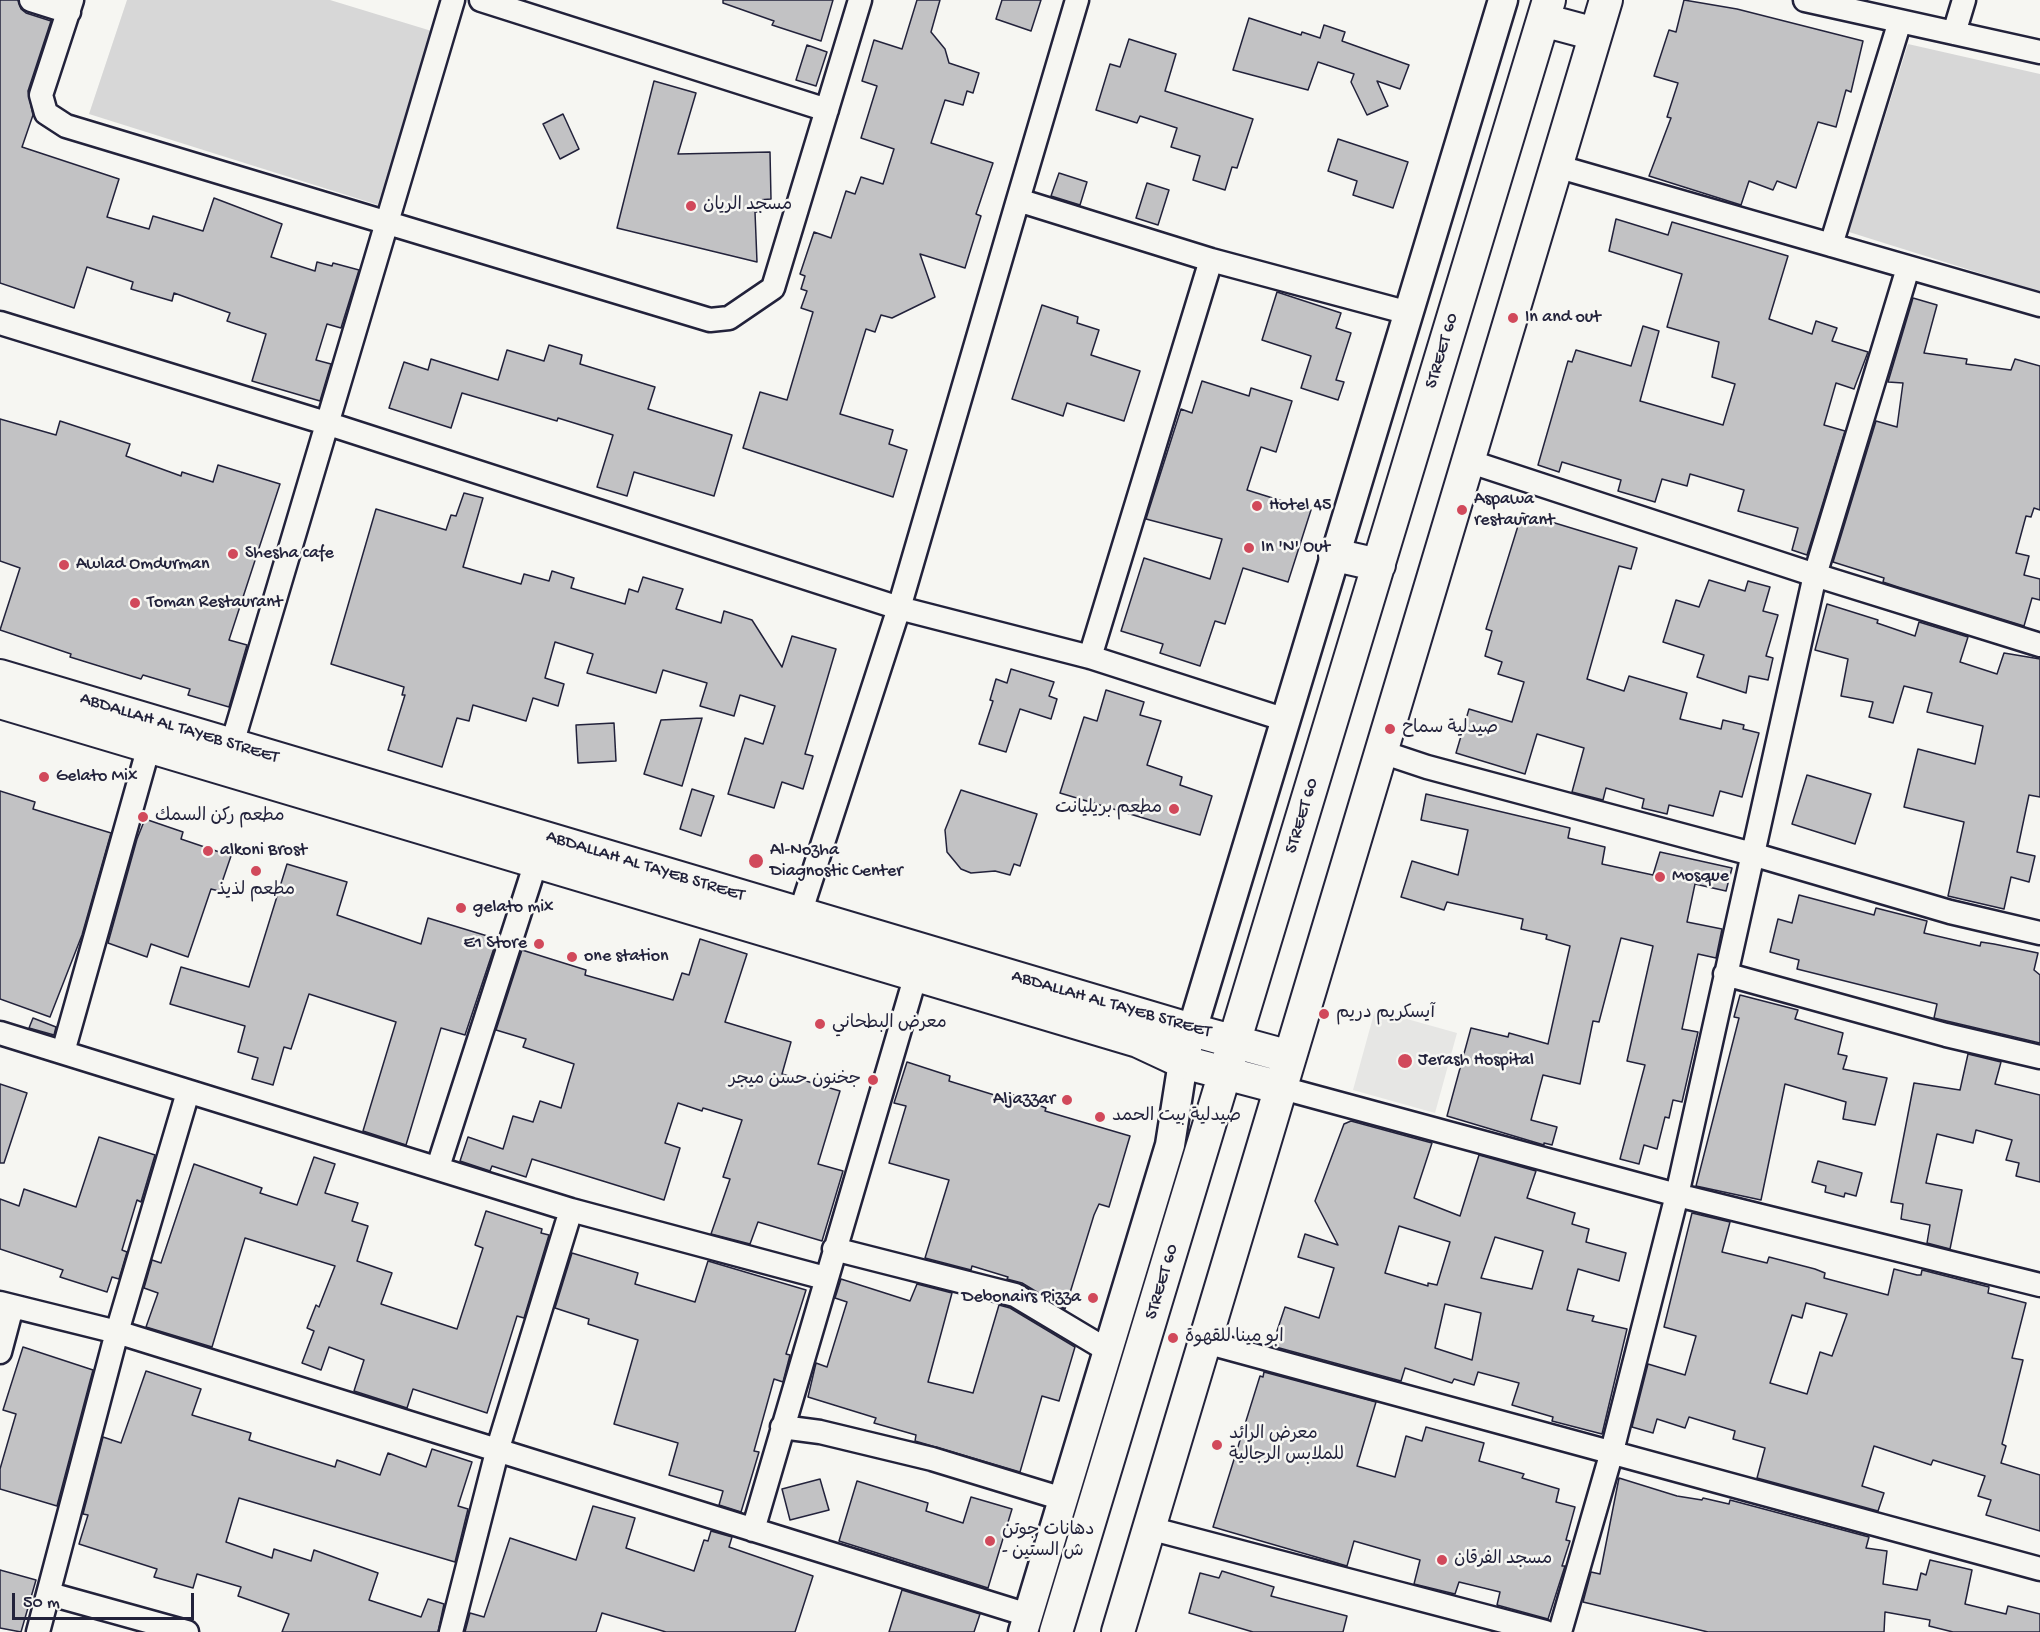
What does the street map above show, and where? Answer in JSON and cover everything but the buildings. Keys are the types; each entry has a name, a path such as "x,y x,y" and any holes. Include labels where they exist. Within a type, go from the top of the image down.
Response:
{"main road":[{"path":"1118,1632 1606,0"},
{"path":"1546,10 1595,34"},
{"name":"STREET 60","path":"1056,1632 1227,1073 1546,10"},
{"path":"1335,555 1379,564"},
{"name":"ABDALLAH AL TAYEB STREET","path":"0,676 152,734 536,862 796,926"},
{"name":"ABDALLAH AL TAYEB STREET","path":"0,702 152,734 231,744 796,926 920,962 1290,1057"},
{"name":"ABDALLAH AL TAYEB STREET","path":"920,962 1138,1041 1184,1062 1282,1088"}],"street":[{"path":"32,0 71,6 41,95 45,113 66,126 710,320 729,318 773,288 860,0"},
{"path":"231,744 329,424 453,0"},
{"path":"481,0 827,110"},
{"path":"796,926 899,608 1077,0"},
{"path":"0,1352 6,1305 117,1332 498,1448 753,1530 1026,1624 1170,1145 1184,1062 1192,1030 1503,0"},
{"path":"1805,0 2040,52"},
{"path":"1954,33 1964,0"},
{"path":"1830,245 1900,21"},
{"path":"1556,166 2040,305"},
{"path":"1018,200 1211,260 1408,313"},
{"path":"1089,657 1211,260"},
{"path":"1560,1632 1611,1455 1677,1196 1815,575 1908,268"},
{"path":"0,323 329,424 899,608 1089,657 1286,720"},
{"path":"1468,461 1815,575 2040,645"},
{"path":"63,1052 152,734"},
{"path":"1382,752 1438,770 1752,854 1950,912 2040,933"},
{"path":"438,1167 536,862"},
{"path":"753,1530 825,1278 920,962"},
{"path":"1725,974 1946,1035 2040,1057"},
{"path":"0,1033 571,1210 825,1278"},
{"path":"1282,1088 1677,1196 2040,1285"},
{"path":"38,1632 50,1594 117,1332 188,1092"},
{"path":"452,1632 498,1448 571,1210"},
{"path":"834,1249 1014,1295 1107,1350"},
{"path":"1205,1342 1611,1455 2040,1569"},
{"path":"782,1427 820,1432 932,1459 1063,1499"},
{"path":"1149,1528 1545,1632"},
{"path":"50,1594 187,1632"}],"shaded area":[{"path":"127,0 330,0 448,36 394,210 89,114"},
{"path":"1908,44 2040,74 2040,292 1849,232"},
{"name":"Jerash Hospital","path":"1375,1010 1457,1033 1435,1113 1353,1090"}],"place":[{"name":"مسجد الريان","path":"691,206"},
{"name":"In and out","path":"1513,318"},
{"name":"Hotel 45","path":"1257,506"},
{"name":"Aspawa restaurant","path":"1462,510"},
{"name":"In 'N' Out","path":"1249,548"},
{"name":"Shesha cafe","path":"233,554"},
{"name":"Awlad Omdurman","path":"64,565"},
{"name":"Toman Restaurant","path":"135,603"},
{"name":"صيدلية سماح","path":"1390,729"},
{"name":"Gelato Mix","path":"44,777"},
{"name":"مطعم بريليانت","path":"1174,809"},
{"name":"مطعم ركن السمك","path":"143,817"},
{"name":"alkoni Brost","path":"208,851"},
{"name":"Al-Nozha Diagnostic Center","path":"756,861"},
{"name":"مطعم لذيذ","path":"256,871"},
{"name":"Mosque","path":"1660,877"},
{"name":"gelato mix","path":"461,908"},
{"name":"E1 Store","path":"539,944"},
{"name":"one station","path":"572,957"},
{"name":"آيسكريم دريم","path":"1324,1014"},
{"name":"معرض البطحاني","path":"820,1024"},
{"name":"Jerash Hospital","path":"1405,1061"},
{"name":"جخنون حسن ميجر","path":"873,1080"},
{"name":"Aljazzar","path":"1067,1100"},
{"name":"صيدلية بيت الحمد","path":"1100,1117"},
{"name":"Debonairs Pizza","path":"1093,1298"},
{"name":"ابو مينا للقهوة","path":"1173,1338"},
{"name":"معرض الرائد للملابس الرجالية","path":"1217,1445"},
{"name":"دهانات جوتن - ش الستين","path":"990,1541"},
{"name":"مسجد الفرقان","path":"1442,1560"}]}
